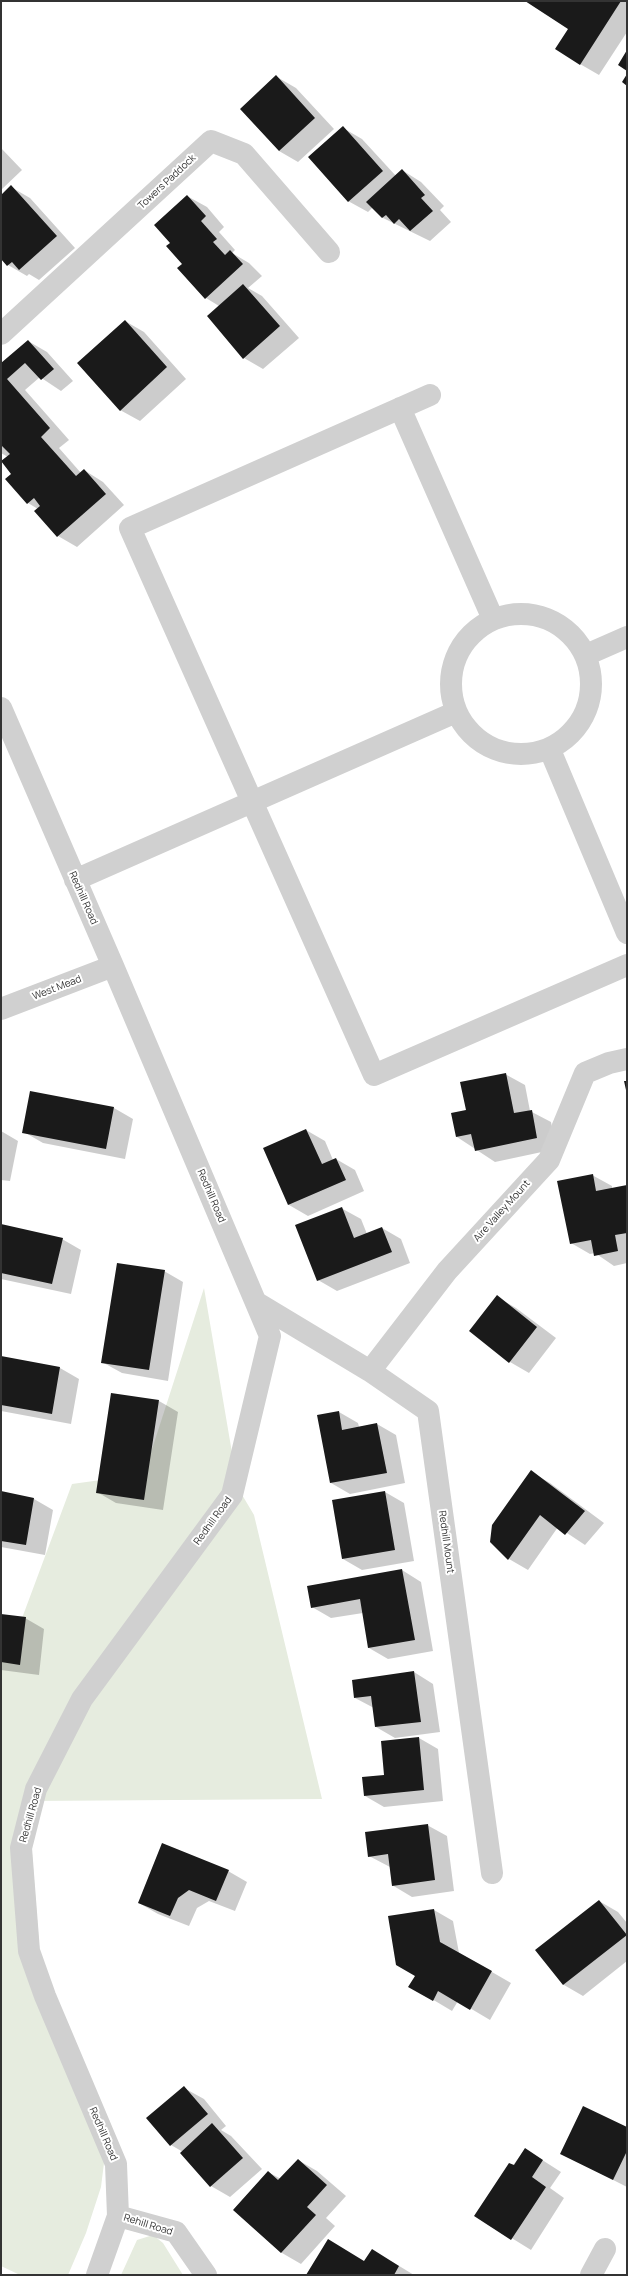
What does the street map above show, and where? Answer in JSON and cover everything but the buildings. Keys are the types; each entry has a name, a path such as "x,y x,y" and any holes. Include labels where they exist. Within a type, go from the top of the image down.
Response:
{"street":[{"name":"Towers Paddock","path":"1,334 211,141 244,154 329,252"},
{"path":"430,395 130,528 374,1075 627,965"},
{"path":"400,408 492,619"},
{"path":"519,614 546,618 570,633 586,655 592,682 587,710 573,734 550,750 522,755 494,750 471,735 456,712 450,685 455,658 470,634 492,619 519,614"},
{"path":"586,655 627,637"},
{"name":"Redhill Road","path":"1,708 113,966 270,1336 232,1495 82,1699 36,1789 21,1848 29,1951 45,1996 116,2164 118,2216 97,2275"},
{"path":"75,880 456,712"},
{"path":"550,750 627,933"},
{"name":"West Mead","path":"1,1009 113,966"},
{"name":"Aire Valley Mount","path":"370,1371 447,1272 549,1160 585,1073 609,1063 627,1059"},
{"name":"Redhill Mount","path":"257,1303 370,1371 428,1410 492,1873"},
{"name":"Rehill Road","path":"118,2216 176,2232 206,2275"},
{"path":"591,2275 605,2249"}],"shaded area":[{"path":"204,1288 238,1488 254,1515 322,1799 28,1801 41,1970 105,2155 101,2187 86,2233 68,2275 20,2275 1,2266 1,1652 12,1645 72,1484 144,1474"},
{"path":"153,2235 163,2243 183,2275 121,2275 137,2240"}]}
